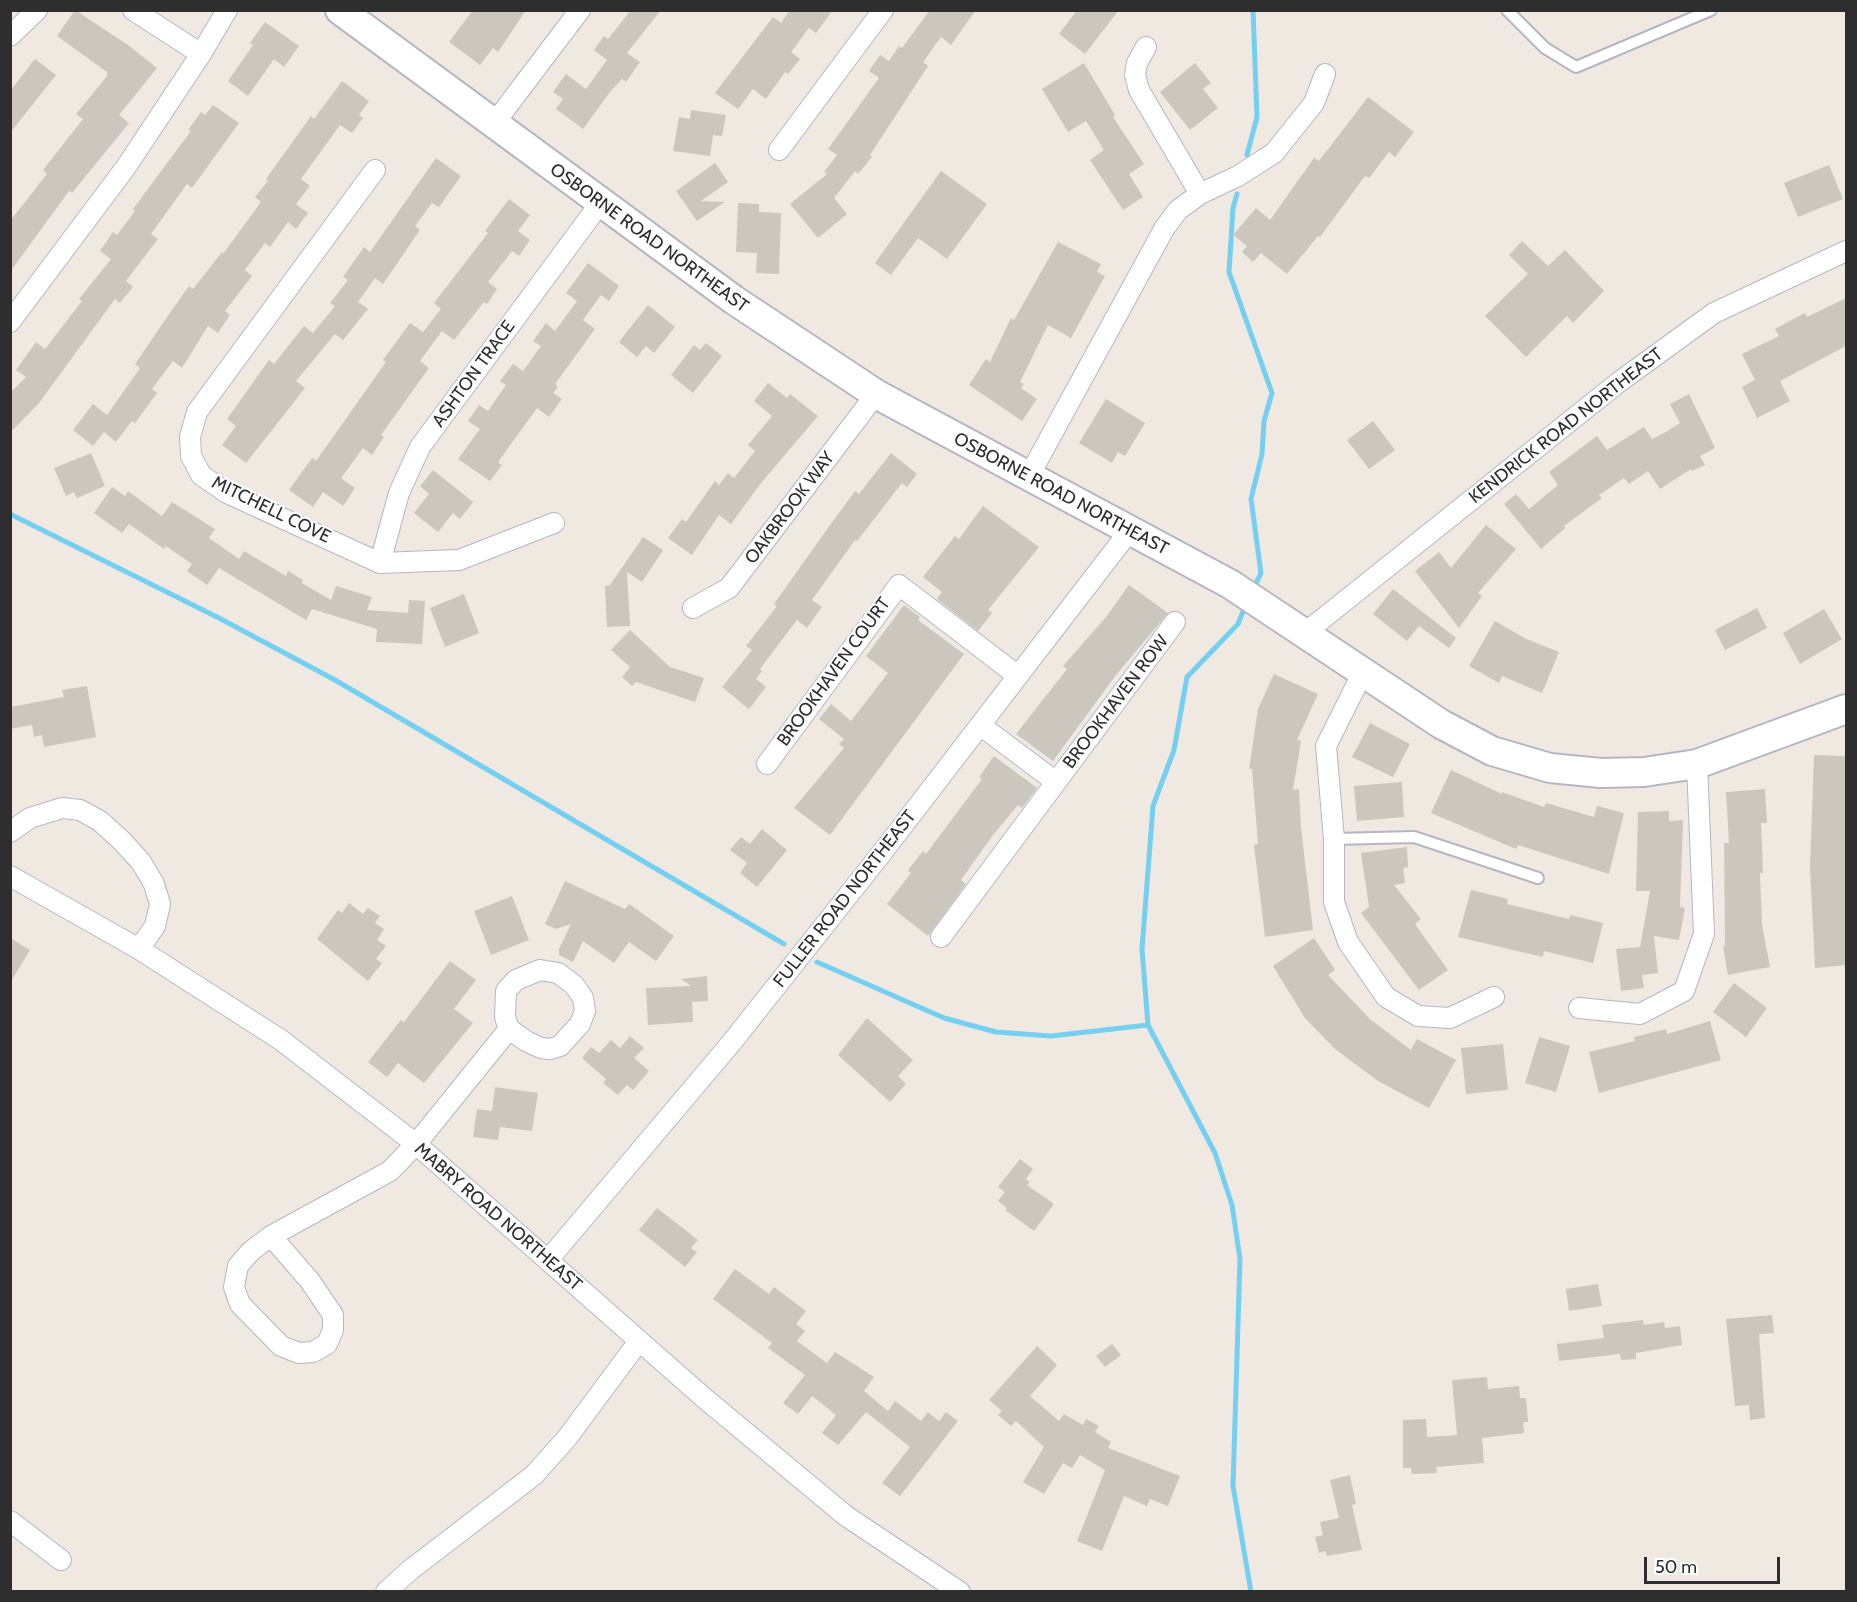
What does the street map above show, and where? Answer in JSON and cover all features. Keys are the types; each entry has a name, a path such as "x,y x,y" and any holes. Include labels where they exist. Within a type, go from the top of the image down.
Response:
{"street":[{"path":"10,36 37,10"},
{"path":"133,10 201,54"},
{"path":"10,322 126,167 201,54 227,10"},
{"name":"OSBORNE ROAD NORTHEAST","path":"340,10 493,125 734,300 876,394 1230,584 1441,724 1492,751 1550,768 1601,773 1644,772 1698,764 1846,709"},
{"path":"493,125 580,10"},
{"path":"779,150 883,10"},
{"path":"1146,47 1137,63 1136,75 1139,90 1200,194"},
{"path":"1029,476 1164,229 1178,210 1200,194 1238,176 1274,153 1314,103 1325,74"},
{"name":"MITCHELL COVE","path":"375,170 197,412 190,436 191,456 201,475 227,493 380,563 459,560 554,523"},
{"name":"ASHTON TRACE","path":"380,563 399,494 420,447 601,202"},
{"name":"KENDRICK ROAD NORTHEAST","path":"1297,627 1619,382 1714,313 1846,251"},
{"name":"OAKBROOK WAY","path":"693,608 729,588 876,394"},
{"name":"FULLER ROAD NORTHEAST","path":"548,1260 732,1042 1131,529"},
{"name":"BROOKHAVEN COURT","path":"767,764 899,585 1018,676"},
{"name":"BROOKHAVEN ROW","path":"941,937 1175,622"},
{"path":"1363,672 1326,746 1334,839 1334,902 1348,942 1386,997 1418,1016 1450,1018 1494,997"},
{"name":"BROOKHAVEN ROW","path":"980,725 1056,782"},
{"path":"1578,1008 1640,1014 1684,991 1704,934 1698,764"},
{"path":"10,832 30,818 62,808 80,810 100,821 122,841 154,884 160,904 155,926 139,949"},
{"name":"MABRY ROAD NORTHEAST","path":"10,876 139,949 281,1040 416,1144 639,1341 846,1516 960,1592"},
{"path":"540,970 558,973 574,985 583,998 585,1011 580,1024 560,1046 541,1048 509,1029 505,1017 506,991 516,980 528,973 540,970"},
{"path":"271,1236 310,1281 333,1315 333,1330 327,1344 313,1352 299,1353 281,1346 240,1304 234,1287 238,1266 251,1251 271,1236 390,1171 416,1144 509,1029"},
{"path":"386,1592 409,1571 534,1475 567,1438 639,1341"},
{"path":"10,1521 61,1560"}],"lane":[{"path":"1507,10 1545,48 1576,67 1689,15 1711,10"},
{"path":"1334,839 1414,837 1538,878"}],"building":[{"path":"75,10 128,45 157,68 119,115 129,123 72,193 69,191 10,272 10,221 47,174 43,170 83,119 76,114 107,76 107,72 57,36"},
{"path":"473,10 526,10 498,52 493,48 480,65 449,42"},
{"path":"631,10 661,10 627,53 640,62 626,82 622,79 610,92 583,129 556,109 563,99 553,92 566,74 586,89 607,60 594,50 604,36 608,39"},
{"path":"790,10 833,10 816,33 809,28 791,52 800,59 788,74 785,72 766,99 753,89 738,109 715,93 773,17 781,23"},
{"path":"930,10 976,10 951,45 941,37 923,62 928,66 870,155 872,157 858,174 855,171 834,198 847,214 818,238 790,204 827,174 824,172 837,155 828,149 879,78 869,71 880,55 889,61 899,46 902,48"},
{"path":"1077,10 1119,10 1085,54 1059,34"},
{"path":"265,22 299,46 284,67 274,59 248,96 228,81 253,45 250,43"},
{"path":"35,59 56,75 10,133 10,91"},
{"path":"1084,63 1115,115 1113,117 1144,164 1129,174 1143,197 1123,210 1090,160 1104,150 1086,121 1068,132 1042,89"},
{"path":"1195,63 1211,83 1203,89 1218,108 1190,130 1160,92"},
{"path":"342,81 369,101 359,115 363,118 352,133 340,125 301,179 310,186 296,204 308,213 296,229 288,222 270,247 265,243 245,270 252,276 225,311 230,315 218,333 208,326 182,368 173,361 152,389 157,393 135,423 132,421 116,442 104,432 93,446 73,430 93,404 107,415 140,368 135,364 172,310 189,286 193,289 222,252 223,254 261,202 255,197 268,181 266,179 311,116 314,119"},
{"path":"1368,97 1414,132 1395,157 1389,152 1369,178 1365,176 1320,237 1318,236 1287,274 1261,253 1253,262 1242,252 1247,246 1233,235 1256,208 1270,220 1314,158 1319,161"},
{"path":"213,105 239,123 192,188 187,184 151,234 158,239 126,281 133,287 120,303 115,299 39,403 10,433 10,393 26,377 16,370 36,342 45,349 82,301 79,299 111,259 100,251 113,232 117,235 135,211 133,209 191,131 188,130 201,112 205,115"},
{"path":"691,110 726,115 722,136 713,135 710,156 673,151 679,117 690,119"},
{"path":"436,158 461,176 439,207 432,203 415,226 420,230 383,284 375,278 358,302 368,309 343,340 335,334 296,381 305,388 246,463 222,445 236,426 227,419 269,360 274,364 304,326 313,333 335,306 330,303 348,280 343,277 364,247 370,252"},
{"path":"715,163 728,182 701,201 725,202 697,221 676,191"},
{"path":"1829,165 1843,199 1798,217 1784,183"},
{"path":"941,171 987,204 947,259 918,238 891,275 875,263"},
{"path":"509,199 530,215 518,231 530,240 519,256 512,251 488,282 497,289 487,304 484,302 454,340 442,331 420,361 429,368 381,435 384,437 372,455 363,448 341,478 355,488 343,506 323,492 313,507 289,490 312,458 316,461 386,362 383,360 410,323 423,332 441,309 434,303 488,233 485,231"},
{"path":"738,203 759,204 759,212 781,213 779,274 756,273 757,253 736,252"},
{"path":"1522,241 1548,266 1565,250 1604,291 1573,323 1567,316 1526,357 1485,316 1528,274 1509,255"},
{"path":"1058,242 1101,264 1097,272 1105,276 1071,338 1048,325 1020,382 1024,384 1021,388 1037,399 1022,421 969,385 986,359 990,362 1011,318 1014,320"},
{"path":"588,263 619,286 609,301 601,295 583,320 595,329 555,384 558,387 553,393 562,399 549,417 537,408 498,462 502,465 490,481 458,459 480,429 468,421 479,405 488,411 506,385 500,381 513,364 523,371 541,346 533,341 546,323 555,331 577,301 566,293"},
{"path":"1846,298 1846,346 1780,381 1790,401 1757,418 1742,387 1755,380 1742,354 1779,336 1775,329 1805,313 1807,317"},
{"path":"648,305 675,327 654,353 646,346 637,357 619,342"},
{"path":"706,343 722,356 693,393 671,375 694,345 700,350"},
{"path":"768,383 787,398 790,394 818,416 761,483 731,524 719,515 692,555 668,538 682,519 686,522 715,481 719,485 728,473 734,478 755,451 748,445 772,416 754,401"},
{"path":"1689,394 1715,448 1700,456 1705,465 1692,471 1691,469 1660,489 1648,471 1629,484 1624,478 1599,495 1602,498 1564,526 1565,528 1541,549 1504,504 1516,494 1529,509 1558,485 1549,472 1597,436 1607,450 1644,427 1652,439 1666,432 1680,423 1670,404"},
{"path":"1106,399 1145,423 1125,456 1118,452 1112,463 1079,443"},
{"path":"1373,421 1395,450 1369,469 1347,440"},
{"path":"91,453 105,486 77,498 74,492 66,496 54,468"},
{"path":"891,453 917,474 907,487 902,483 857,541 855,540 812,600 822,607 807,628 797,620 760,669 762,671 756,679 766,687 749,709 722,687 752,650 746,646 777,606 774,604 825,532 855,491 859,494"},
{"path":"433,470 473,502 460,519 453,513 438,532 414,513 429,494 420,486"},
{"path":"112,487 125,496 128,491 162,516 172,502 215,529 209,538 239,559 244,551 286,576 288,571 303,580 302,583 331,600 336,586 372,597 367,610 408,613 409,600 425,601 422,644 376,642 377,629 312,609 306,620 219,568 207,585 187,571 192,564 166,546 164,549 129,524 122,533 94,513"},
{"path":"983,506 1039,547 988,610 992,613 978,631 937,599 942,592 923,577 955,536 959,539"},
{"path":"1486,525 1516,549 1478,593 1482,596 1459,628 1415,571 1439,552 1451,568"},
{"path":"643,537 663,550 642,582 627,572 630,626 607,627 605,586 610,585"},
{"path":"1129,585 1168,613 1116,675 1053,761 1016,734 1067,669 1063,666 1106,617"},
{"path":"1393,589 1456,638 1449,648 1419,626 1407,641 1373,614"},
{"path":"464,594 479,633 445,647 430,608"},
{"path":"904,605 920,617 918,620 964,654 830,835 794,808 844,748 839,744 844,739 819,719 831,704 851,721 888,673 866,656"},
{"path":"1757,608 1767,628 1725,650 1715,630"},
{"path":"1824,609 1842,639 1800,664 1783,633"},
{"path":"1495,621 1526,639 1559,652 1542,693 1502,676 1499,683 1469,666"},
{"path":"630,630 670,667 704,678 695,702 636,682 632,686 622,677 630,667 611,650"},
{"path":"1274,674 1318,694 1297,740 1301,741 1293,790 1299,789 1301,828 1313,930 1265,937 1254,845 1258,844 1252,769 1249,769 1258,709"},
{"path":"87,686 96,737 44,747 42,735 34,737 32,725 10,729 10,707 64,697 62,690"},
{"path":"1370,723 1410,744 1393,777 1352,757"},
{"path":"1814,755 1846,756 1846,965 1815,968 1810,867"},
{"path":"994,756 1037,788 1022,808 1018,805 993,835 961,880 966,884 928,936 887,904 911,873 908,870 923,851 926,854 982,779 979,777"},
{"path":"1451,770 1502,794 1502,792 1544,807 1546,803 1594,817 1597,806 1624,813 1609,874 1518,845 1516,849 1431,813"},
{"path":"1402,782 1404,817 1357,821 1354,786"},
{"path":"1765,789 1767,823 1761,823 1763,873 1760,873 1762,925 1770,967 1728,975 1723,946 1725,946 1724,843 1729,843 1726,792"},
{"path":"1669,811 1669,821 1683,820 1680,907 1685,908 1679,940 1654,936 1658,973 1642,975 1644,988 1621,991 1616,949 1640,947 1650,891 1636,891 1638,812"},
{"path":"762,829 787,850 757,887 740,873 747,863 730,850 741,837 750,844"},
{"path":"1407,847 1408,867 1403,868 1405,883 1394,885 1421,919 1415,924 1448,970 1419,990 1361,913 1369,907 1361,853"},
{"path":"565,881 625,909 629,904 674,936 656,961 629,942 614,963 583,941 573,962 559,955 559,949 571,924 556,929 545,924"},
{"path":"1471,890 1508,899 1507,904 1569,919 1570,915 1603,923 1593,963 1544,951 1543,957 1458,937"},
{"path":"512,896 529,940 491,955 474,911"},
{"path":"349,903 363,914 368,908 380,916 375,923 384,929 377,940 386,946 376,959 382,963 368,981 317,939 338,910 342,913"},
{"path":"10,938 30,950 10,983"},
{"path":"1314,938 1335,970 1328,975 1371,1020 1411,1050 1417,1039 1456,1060 1429,1108 1378,1081 1335,1049 1305,1018 1273,966"},
{"path":"450,961 476,980 454,1009 473,1023 424,1083 398,1063 387,1077 368,1062 401,1020 404,1022"},
{"path":"707,976 708,1001 692,1002 693,1022 648,1025 646,988 691,986 681,979"},
{"path":"1734,983 1767,1008 1746,1037 1713,1012"},
{"path":"867,1018 913,1060 898,1076 906,1084 890,1102 838,1055"},
{"path":"1710,1021 1721,1060 1599,1093 1589,1052 1635,1041 1634,1037 1666,1029 1667,1034"},
{"path":"630,1036 644,1048 634,1058 649,1071 633,1090 627,1085 618,1095 603,1083 606,1079 582,1058 591,1047 599,1053 611,1040 620,1048"},
{"path":"1539,1037 1570,1046 1556,1092 1525,1083"},
{"path":"1503,1044 1508,1090 1466,1094 1461,1048"},
{"path":"495,1087 538,1093 532,1131 500,1127 498,1140 473,1137 477,1109 492,1111"},
{"path":"1020,1159 1033,1169 1026,1179 1030,1182 1027,1185 1054,1204 1034,1231 1005,1210 1007,1208 998,1201 1005,1192 998,1187"},
{"path":"657,1208 698,1240 691,1248 697,1252 685,1267 639,1230"},
{"path":"735,1269 769,1294 774,1287 806,1311 796,1324 805,1331 797,1341 827,1363 835,1352 874,1377 864,1391 888,1411 895,1401 921,1421 928,1412 939,1421 946,1412 958,1421 900,1496 882,1483 910,1447 866,1412 838,1445 822,1433 836,1415 812,1396 798,1414 783,1403 805,1375 768,1348 772,1343 713,1299"},
{"path":"1598,1284 1602,1306 1569,1311 1566,1289"},
{"path":"1772,1315 1774,1333 1759,1334 1765,1418 1750,1420 1749,1405 1735,1406 1726,1319"},
{"path":"1643,1320 1644,1325 1664,1322 1665,1328 1680,1326 1682,1345 1636,1353 1636,1359 1621,1360 1620,1354 1559,1361 1557,1344 1604,1338 1602,1325"},
{"path":"1112,1344 1121,1355 1105,1367 1096,1356"},
{"path":"1037,1346 1057,1365 1030,1396 1059,1421 1064,1414 1083,1425 1086,1419 1099,1426 1095,1432 1111,1442 1108,1448 1180,1476 1168,1506 1150,1499 1147,1506 1124,1496 1102,1551 1077,1541 1105,1470 1080,1455 1072,1468 1063,1463 1044,1494 1023,1482 1044,1447 1016,1421 1011,1426 998,1415 1002,1411 989,1400"},
{"path":"1487,1377 1488,1389 1519,1386 1520,1398 1526,1398 1528,1422 1523,1422 1524,1433 1482,1438 1484,1463 1436,1467 1437,1473 1412,1474 1411,1468 1403,1468 1403,1420 1426,1419 1427,1437 1457,1435 1452,1380"},
{"path":"1350,1475 1356,1504 1352,1505 1362,1550 1327,1556 1325,1551 1319,1553 1315,1537 1323,1535 1320,1522 1339,1518 1330,1480"}],"waterway":[{"path":"1247,155 1257,117 1253,10"},
{"path":"1237,194 1233,208 1229,272 1272,393 1264,421 1262,454 1251,499 1261,573 1253,590"},
{"path":"10,514 219,618 335,680 784,944"},
{"path":"1246,604 1238,624 1187,677 1174,750 1153,806 1142,949 1148,1025 1215,1153 1232,1205 1240,1259 1233,1486 1251,1592"},
{"path":"817,962 944,1018 996,1032 1051,1036 1148,1025"}]}
